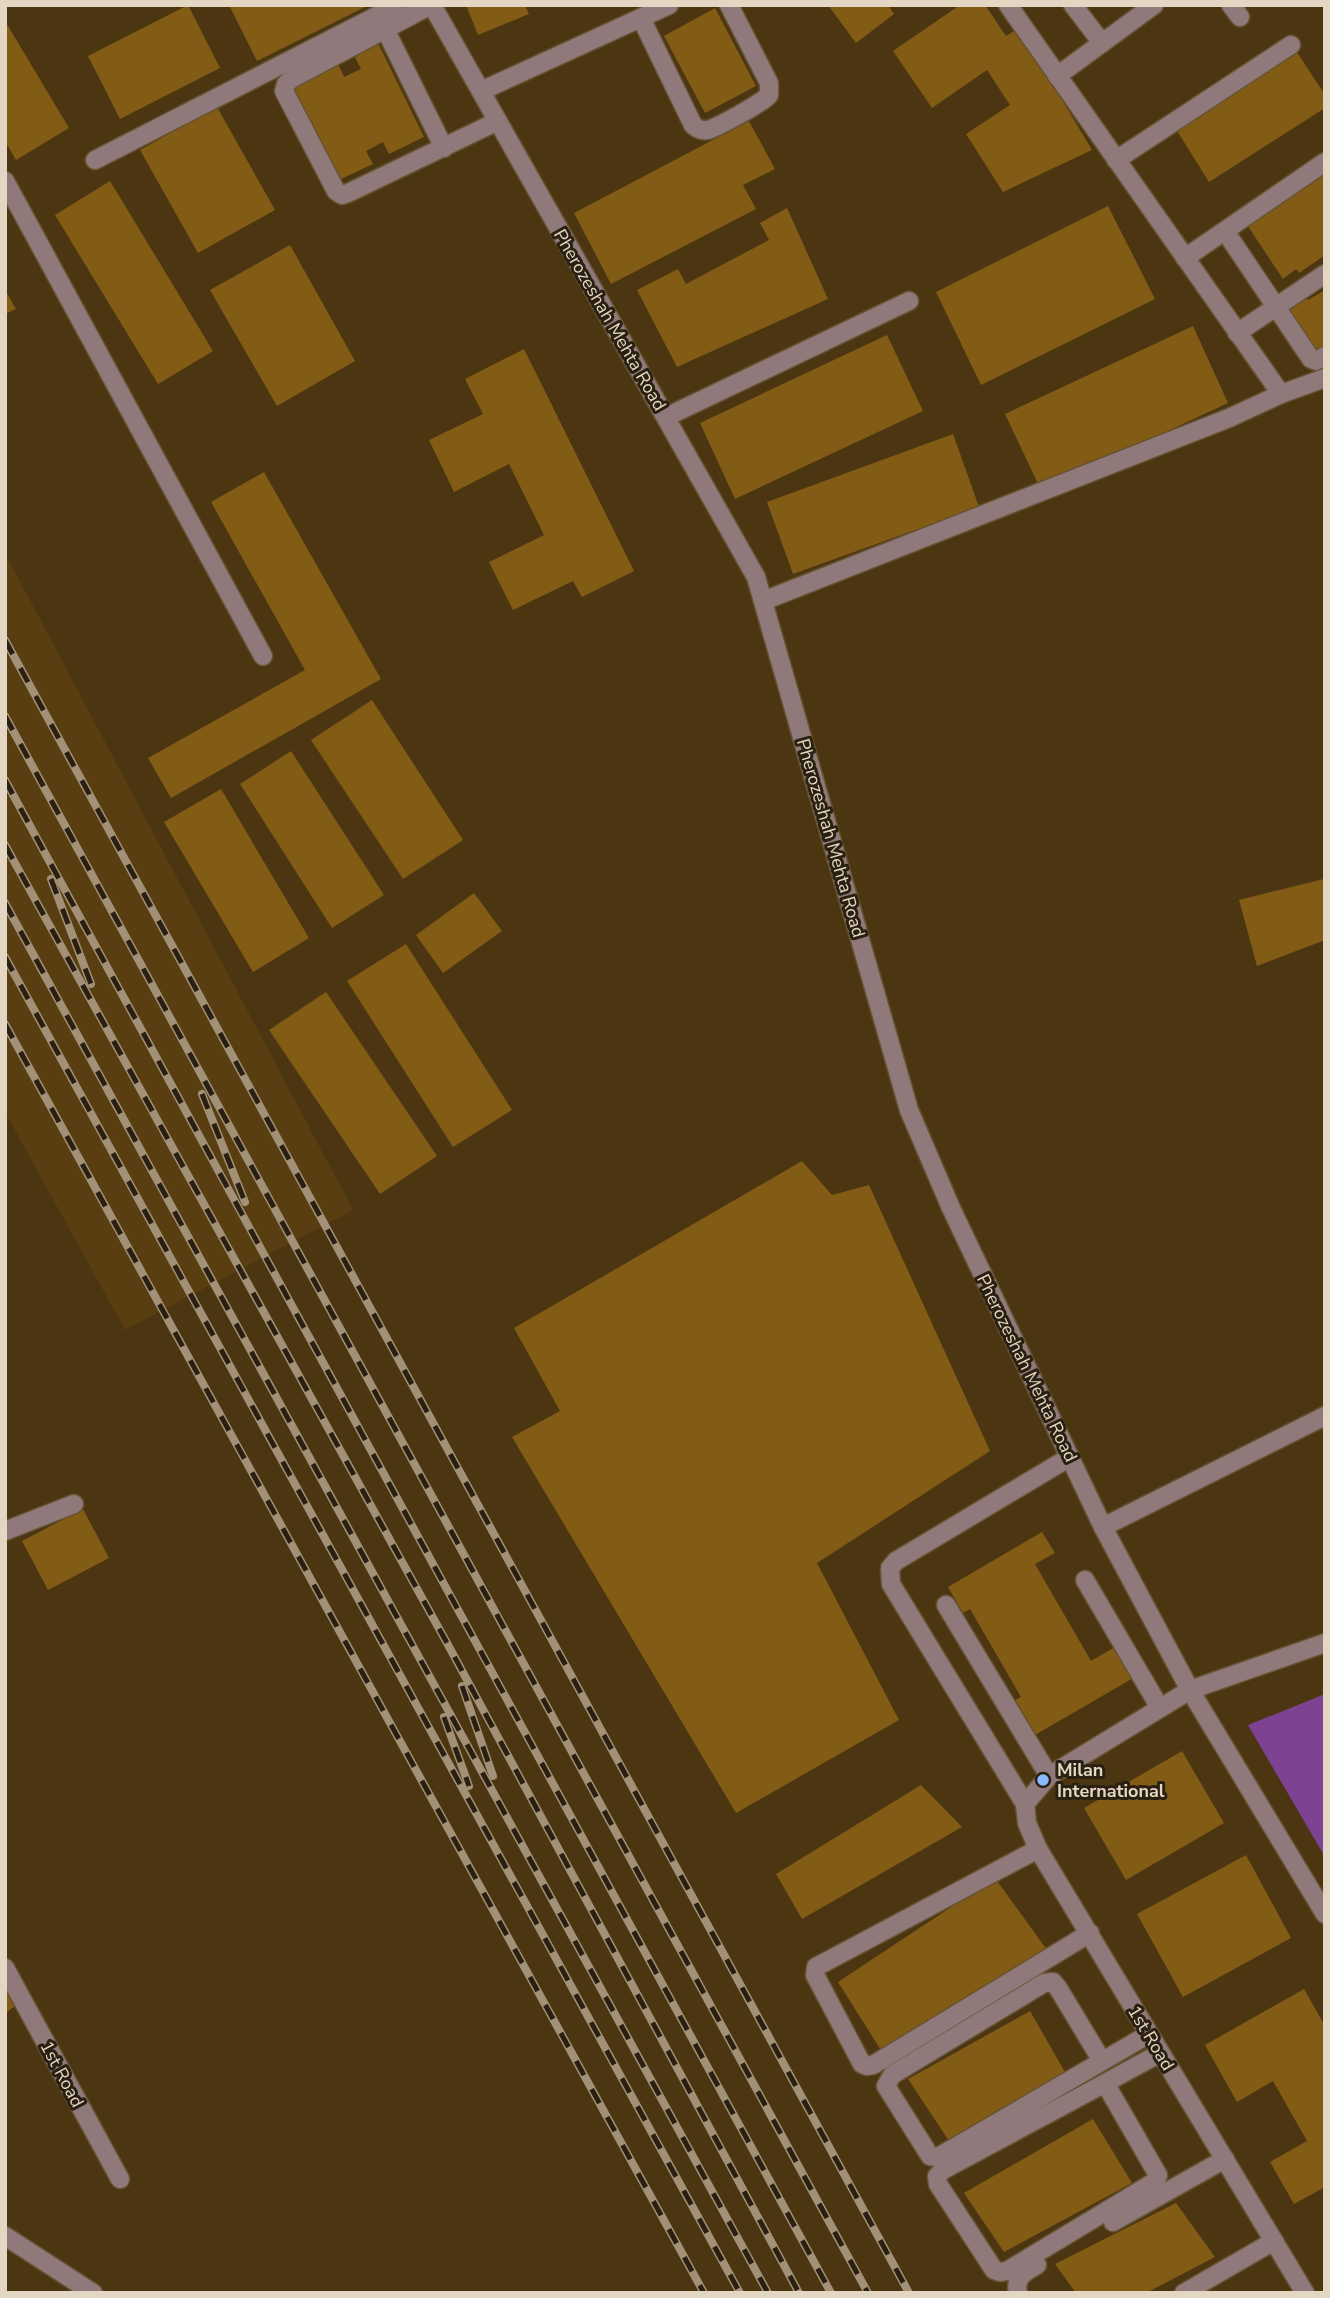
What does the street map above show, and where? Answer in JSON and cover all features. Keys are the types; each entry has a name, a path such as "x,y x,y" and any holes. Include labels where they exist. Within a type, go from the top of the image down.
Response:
{"street":[{"path":"95,160 398,5"},
{"path":"432,5 286,84 284,91 336,191 342,195 498,121"},
{"name":"Pherozeshah Mehta Road","path":"432,5 756,577 909,1110 951,1208 1103,1527 1189,1690 1325,1914"},
{"path":"481,92 669,5"},
{"path":"641,18 693,125 708,130 769,95 769,83 729,5"},
{"path":"1007,5 1280,394"},
{"path":"1073,5 1101,43"},
{"path":"1057,76 1154,5"},
{"path":"385,29 444,148"},
{"path":"1116,160 1290,45"},
{"path":"1185,258 1325,162"},
{"path":"5,181 263,656"},
{"path":"1225,231 1311,359 1316,361 1325,356"},
{"path":"1237,332 1325,274"},
{"path":"666,417 909,301"},
{"path":"763,601 1216,423 1280,394 1325,379"},
{"path":"1103,1527 1325,1416"},
{"name":"1st Road","path":"1070,1457 896,1561 890,1568 891,1584 1025,1804 1027,1823 1038,1849 1305,2293"},
{"path":"5,1531 74,1504"},
{"path":"1085,1580 1160,1709"},
{"path":"946,1605 1046,1778"},
{"path":"1025,1804 1046,1778 1189,1690 1325,1643"},
{"path":"1038,1849 817,1967 815,1975 862,2064 873,2065 1090,1933"},
{"name":"1st Road","path":"5,1968 120,2179"},
{"path":"1102,2061 1052,1982 1044,1983 892,2075 886,2086 930,2156 937,2157 1149,2034"},
{"path":"1105,2083 1158,2175 1156,2181 1007,2271 994,2270 938,2184 937,2175 943,2170 1160,2053"},
{"path":"1018,2293 1017,2282 1021,2274 1225,2159"},
{"path":"5,2236 93,2293"},
{"path":"1184,2293 1274,2241"}],"shaded area":[{"path":"5,553 353,1210 125,1330 5,1112"},
{"path":"1325,1694 1325,1857 1248,1725"}],"building":[{"path":"188,5 220,68 120,119 88,56"},
{"path":"229,5 369,5 257,61"},
{"path":"466,5 525,5 529,14 478,35"},
{"path":"828,5 888,5 894,14 856,43"},
{"path":"960,5 985,5 1006,36 1019,28 1092,150 1003,192 966,134 1010,105 987,70 932,108 893,51"},
{"path":"715,8 756,86 705,113 664,36"},
{"path":"5,21 69,128 16,160 5,141"},
{"path":"378,43 424,137 389,154 383,142 366,151 373,164 339,180 293,87 338,64 344,77 361,69 354,55"},
{"path":"1295,49 1325,95 1325,108 1209,182 1174,126"},
{"path":"217,107 275,210 198,253 140,150"},
{"path":"749,121 775,169 743,185 756,209 611,284 574,213"},
{"path":"1321,170 1325,176 1325,255 1299,273 1296,269 1283,279 1245,222"},
{"path":"110,181 213,351 158,384 55,215"},
{"path":"1108,206 1155,299 981,385 936,292"},
{"path":"787,208 828,299 677,367 637,290 678,269 686,284 769,240 760,223"},
{"path":"290,245 355,361 277,406 210,290"},
{"path":"5,290 16,309 5,314"},
{"path":"1325,290 1325,346 1314,353 1285,307 1305,295 1308,300"},
{"path":"1193,326 1228,403 1041,490 1005,414"},
{"path":"887,335 923,411 735,499 700,423"},
{"path":"524,349 634,571 582,597 573,581 513,610 489,562 544,535 509,464 454,492 429,440 483,414 465,379"},
{"path":"953,434 979,507 793,574 767,502"},
{"path":"264,472 381,679 171,798 148,758 305,670 211,502"},
{"path":"372,700 463,840 403,879 311,740"},
{"path":"291,751 384,895 332,928 240,784"},
{"path":"221,789 309,938 253,972 164,822"},
{"path":"1324,879 1325,940 1257,966 1239,900"},
{"path":"474,893 502,931 443,973 416,935"},
{"path":"406,944 512,1110 453,1147 347,981"},
{"path":"326,992 437,1156 380,1194 269,1030"},
{"path":"802,1161 832,1195 869,1185 990,1451 817,1563 899,1720 736,1813 512,1437 560,1411 514,1328"},
{"path":"83,1509 109,1558 48,1590 22,1541"},
{"path":"1042,1532 1055,1553 1035,1564 1091,1661 1117,1646 1135,1677 1035,1735 1015,1700 1021,1697 970,1609 963,1613 948,1587"},
{"path":"1182,1751 1224,1823 1126,1880 1084,1808"},
{"path":"921,1785 962,1827 802,1919 776,1874"},
{"path":"1246,1855 1291,1938 1183,1997 1137,1914"},
{"path":"995,1878 1050,1954 884,2055 838,1982"},
{"path":"5,1985 17,2005 5,2013"},
{"path":"1304,1989 1325,2026 1325,2187 1294,2204 1270,2162 1307,2141 1273,2081 1237,2102 1205,2045"},
{"path":"1030,2011 1065,2072 949,2141 908,2079"},
{"path":"1093,2119 1132,2183 1004,2252 964,2193"},
{"path":"1176,2203 1215,2257 1146,2293 1076,2293 1055,2264"}],"railway":[{"path":"5,640 909,2293"},
{"path":"5,716 868,2293"},
{"path":"5,780 831,2293"},
{"path":"5,845 447,1643 799,2293"},
{"path":"51,879 91,984"},
{"path":"5,903 768,2293"},
{"path":"5,957 740,2293"},
{"path":"5,1024 704,2293"},
{"path":"202,1094 245,1202"},
{"path":"462,1686 493,1776"},
{"path":"444,1717 469,1786"}],"place":[{"name":"Milan International","path":"1043,1780"}]}
